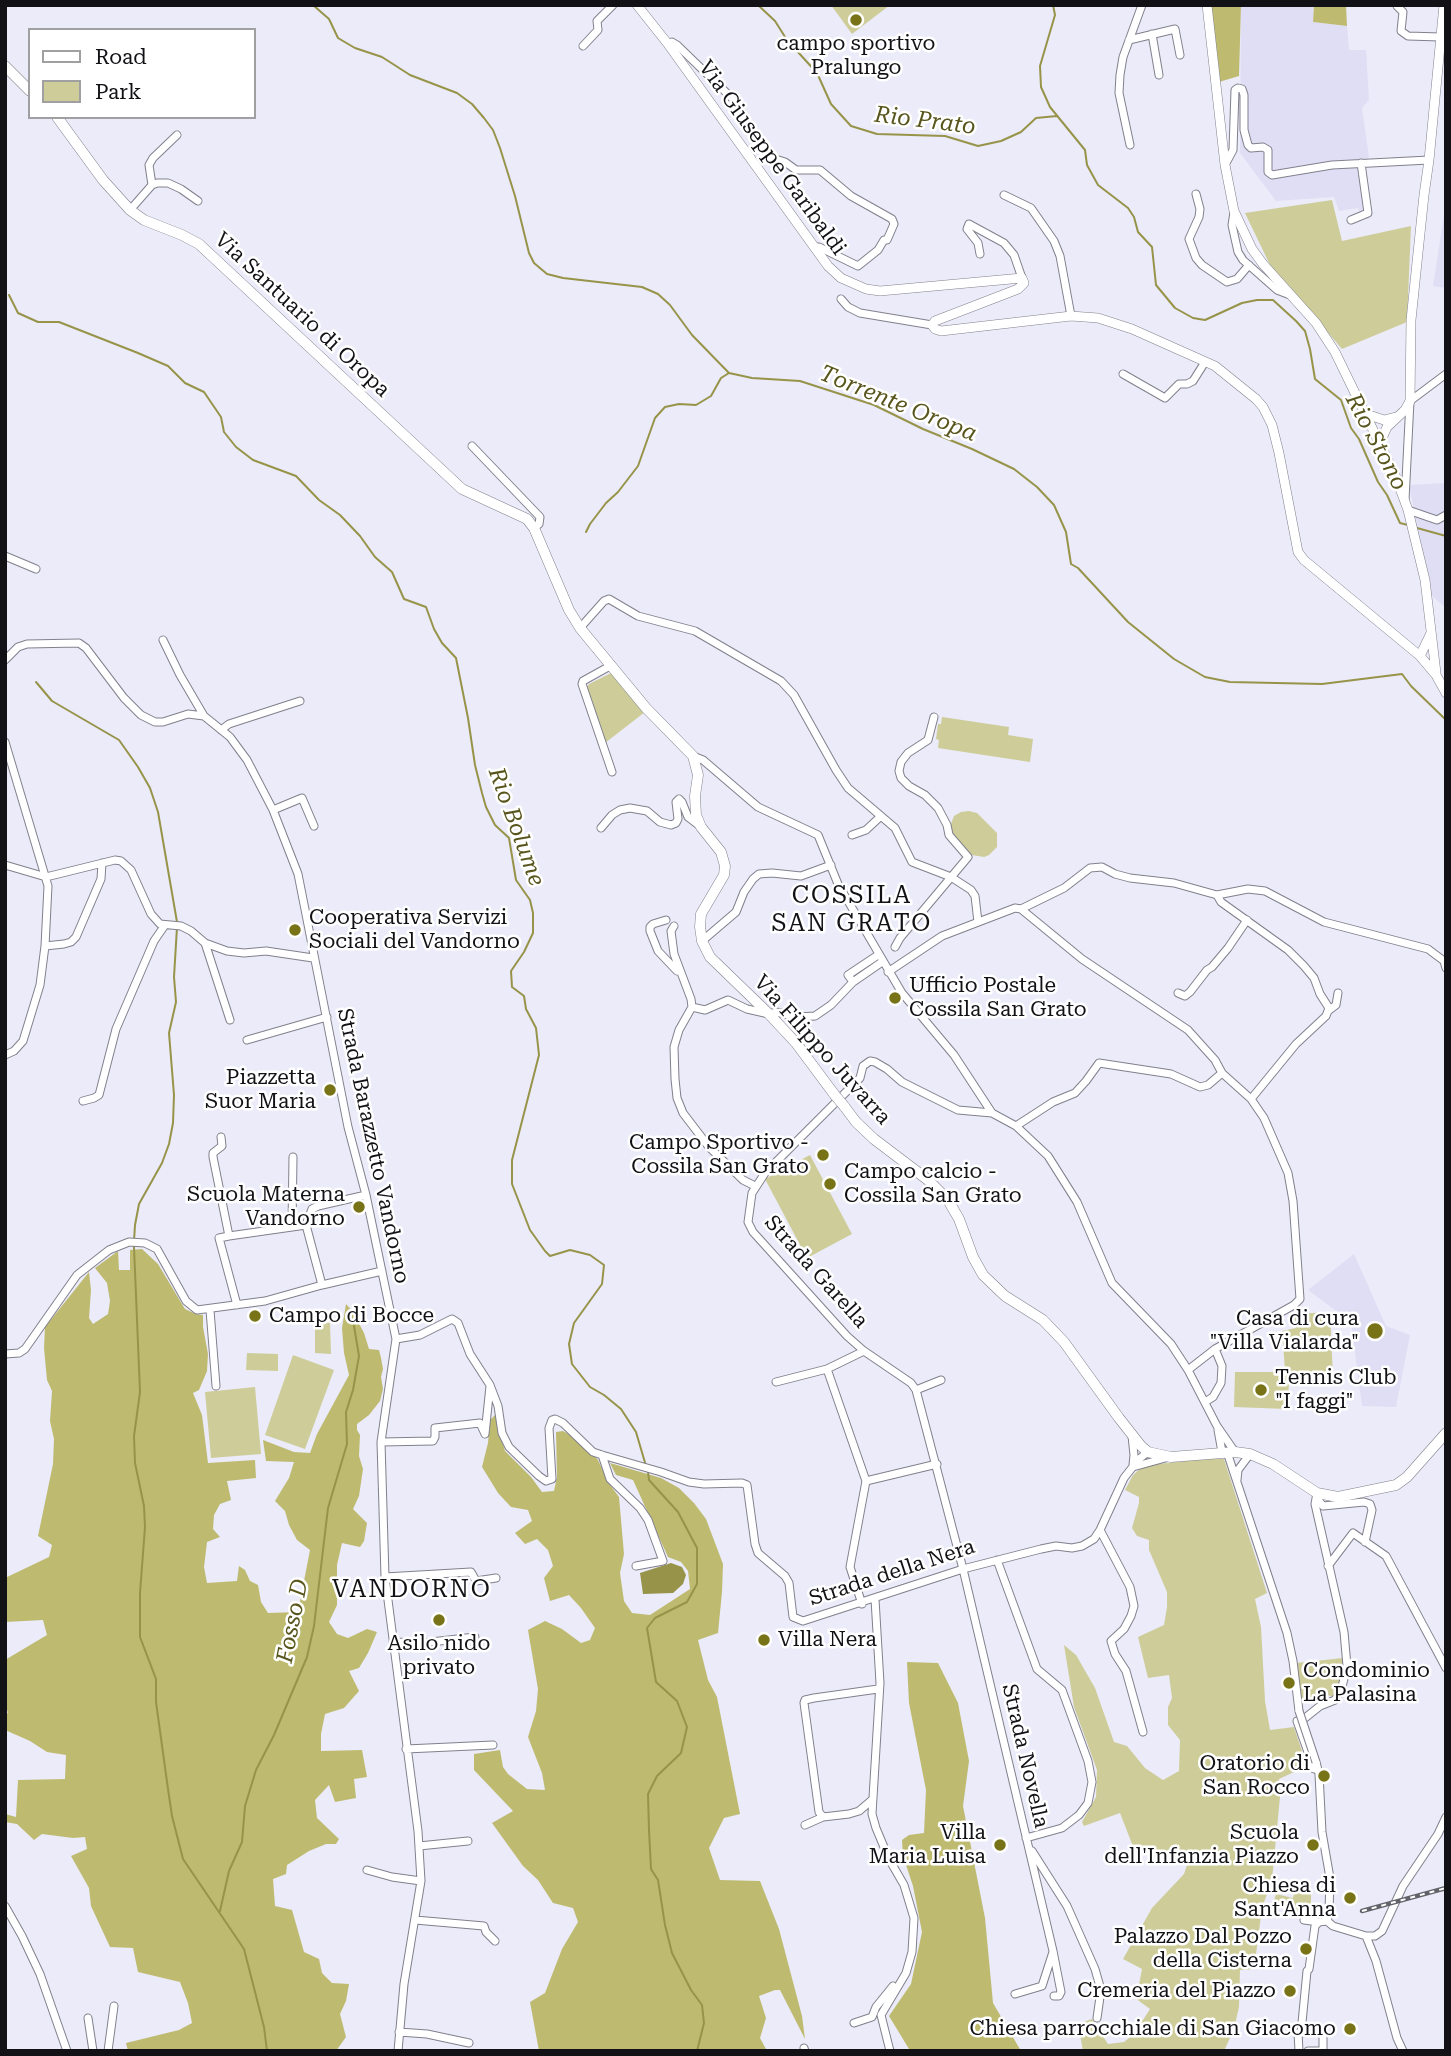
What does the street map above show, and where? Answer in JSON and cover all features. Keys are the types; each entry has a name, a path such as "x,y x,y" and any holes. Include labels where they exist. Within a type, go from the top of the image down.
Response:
{"main road":[{"path":"5,66 28,89"},
{"name":"Via Santuario di Oropa","path":"58,119 103,180 130,210 144,220 199,244 446,476 473,495 527,519 534,528"},
{"path":"534,528 569,610 580,628 646,708 693,756 698,775 696,815 701,827 721,852 725,866 724,876 701,914 702,941"},
{"name":"Via Filippo Juvarra","path":"702,941 710,957 796,1043 856,1122 928,1180 948,1200 983,1275 1005,1296 1043,1320 1064,1342 1132,1435 1148,1452"},
{"path":"1148,1452 1171,1457 1228,1452 1250,1454 1273,1464 1317,1493 1338,1497 1396,1485 1407,1477 1446,1433"}],"street":[{"path":"583,46 597,30 597,21 613,5"},
{"name":"Via Giuseppe Garibaldi","path":"638,5 828,266 841,278 866,289 880,290 1022,278"},
{"path":"1130,145 1119,93 1119,75 1142,5"},
{"path":"1207,5 1225,165 1234,211 1252,249 1268,271 1316,323 1327,340 1382,449 1410,519 1425,580 1431,633 1428,652 1420,656"},
{"path":"1397,5 1403,12 1401,32 1408,36 1440,37"},
{"path":"1410,519 1411,320 1444,5"},
{"path":"1129,40 1175,29 1180,54"},
{"path":"1153,34 1159,75"},
{"path":"668,44 672,42 677,45 737,103 752,133 769,157 785,162 796,170 820,170 850,196 892,219 894,225 887,240 858,266 814,247"},
{"path":"1225,165 1233,150 1235,90 1238,88 1242,89 1244,95 1244,130 1248,145 1251,148 1263,147 1268,150 1268,172 1272,175 1332,165 1429,160"},
{"path":"152,185 149,165 177,135"},
{"path":"1351,220 1368,214 1361,163"},
{"path":"130,210 152,185 168,183 198,201"},
{"path":"1196,194 1199,217 1189,239 1196,258 1227,282 1237,279 1249,265"},
{"path":"1004,195 1031,208 1054,241 1062,265 1071,316"},
{"path":"1234,211 1232,225 1238,252 1277,290 1291,296"},
{"path":"932,325 935,321 1018,289 1024,283 1014,255 1004,243 969,224 967,229 978,243 981,254"},
{"path":"841,299 848,307 860,313 932,325 941,331 1071,316 1111,321 1223,372 1256,399 1267,414 1279,453 1298,552 1304,560 1420,656 1436,675 1446,693"},
{"path":"1123,374 1165,398 1175,386 1193,381 1205,362"},
{"path":"1373,429 1398,416 1410,401 1446,374"},
{"path":"1366,414 1386,424"},
{"path":"1382,449 1386,424"},
{"path":"472,446 540,517 539,524 534,528"},
{"path":"1410,519 1437,520 1446,515"},
{"path":"5,556 36,569"},
{"path":"580,628 604,601 609,599 638,616 695,631 781,681 794,695 848,788 895,828 912,862 951,877 971,890 975,896 978,922"},
{"path":"163,640 204,716"},
{"path":"5,660 18,647 27,644 79,643 141,715 155,722 188,714 204,716"},
{"path":"1407,646 1429,645"},
{"path":"1429,645 1436,675"},
{"path":"610,666 582,684 612,772"},
{"path":"221,730 229,724 300,701"},
{"name":"Strada Barazzetto Vandorno","path":"204,716 230,737 247,760 273,810 298,874 348,1127 366,1195 396,1339 381,1443 385,1577 419,1846 421,1881 404,1984 398,2051"},
{"path":"895,947 968,857 949,835 947,825 937,808 925,795 901,778 901,762 908,753 928,740 934,717"},
{"path":"5,742 48,886 40,985 23,1041 5,1055"},
{"path":"693,756 703,760 758,807 818,835 838,884 888,972 915,1011 954,1055 992,1113"},
{"path":"273,810 302,798 314,826"},
{"path":"601,828 612,815 630,808 647,811 660,822 671,825 678,819 676,802 679,799 688,817 701,827"},
{"path":"852,835 866,830 881,816"},
{"path":"5,865 46,877 115,860 126,863 156,921 181,926 205,943 219,949 234,952 266,951 313,958"},
{"path":"45,946 71,942 76,937 101,878 102,863"},
{"path":"702,941 736,912 744,892 759,874 801,876 831,865"},
{"path":"1021,909 1064,888 1090,868 1102,867 1130,878 1174,883 1217,895 1248,889 1265,891 1324,922 1428,949 1444,961 1446,968"},
{"path":"1217,895 1221,902 1287,950 1314,978 1328,1011"},
{"path":"888,972 942,936 1016,908 1021,909 1082,959 1188,1030 1215,1060 1222,1073 1251,1099 1264,1118 1288,1173 1293,1201 1300,1299 1294,1305 1215,1349 1188,1370"},
{"path":"1178,993 1185,996 1190,992 1228,948 1247,919"},
{"path":"666,920 653,924 650,932 658,951 684,981"},
{"path":"83,1101 99,1095 116,1029 153,941 168,925"},
{"path":"674,926 671,942 692,1007 679,1030 674,1047 677,1098 683,1113 709,1147 743,1180 755,1186 860,1079 863,1066 870,1061 875,1062 902,1082 958,1110 992,1113 1016,1126 1048,1156 1071,1191 1112,1283 1166,1337 1188,1370 1228,1452 1287,1633 1301,1717 1319,1774 1322,1832 1330,1878 1323,1922"},
{"path":"205,943 230,1020"},
{"path":"692,1007 705,1010 728,1000 747,1009 769,1014 776,1012 798,1017 815,1016 831,1005 853,982 848,975 880,958"},
{"path":"1251,1099 1296,1044 1336,1005 1338,993"},
{"path":"247,1040 327,1017"},
{"path":"1016,1126 1053,1102 1075,1093 1099,1063 1171,1074 1200,1087 1208,1085 1222,1073"},
{"path":"221,1137 222,1146 213,1153 213,1157 229,1236"},
{"path":"292,1227 293,1157"},
{"name":"Strada Garella","path":"755,1186 748,1222 753,1232 827,1315 864,1351 911,1383 916,1390"},
{"path":"322,1284 306,1225 312,1209 366,1195"},
{"path":"237,1305 219,1238 306,1225"},
{"path":"5,1354 19,1353 25,1349 77,1275 109,1250 129,1242 140,1241 157,1249 186,1301 197,1310 265,1301 322,1284 382,1271"},
{"path":"210,1310 216,1386"},
{"name":"Strada della Nera","path":"396,1339 420,1335 452,1319 458,1323 470,1354 490,1385 498,1406 502,1433 509,1447 546,1481 552,1479 549,1428 555,1419 563,1423 593,1452 689,1482 742,1483 747,1486 758,1553 785,1576 789,1583 791,1611 796,1620 803,1621 862,1604 997,1560 1056,1546 1082,1546 1094,1539 1100,1530"},
{"path":"1205,1402 1213,1397 1221,1382 1222,1366 1215,1349"},
{"path":"776,1382 827,1369 864,1351"},
{"path":"827,1369 866,1481 850,1567 862,1604"},
{"path":"941,1380 916,1390 963,1569"},
{"path":"381,1443 433,1441 435,1428 481,1423 485,1434 490,1385"},
{"path":"1217,1426 1228,1452"},
{"path":"1132,1435 1132,1467"},
{"path":"1143,1732 1126,1671 1115,1654 1111,1641 1124,1629 1131,1616 1134,1606 1130,1587 1100,1530 1124,1478 1148,1452"},
{"path":"1238,1484 1238,1470 1250,1454"},
{"path":"602,1455 610,1479 640,1508 648,1520 663,1561 636,1566"},
{"path":"1132,1467 1171,1457"},
{"path":"866,1481 937,1464"},
{"path":"1317,1493 1324,1506 1364,1502 1370,1504 1365,1542"},
{"path":"1317,1493 1315,1504 1344,1632 1347,1666 1341,1691 1335,1700 1297,1721 1315,1770 1319,1774"},
{"path":"1328,1566 1353,1534 1386,1556 1446,1668"},
{"path":"997,1560 1037,1669 1062,1690 1088,1761 1091,1782 1088,1803 1079,1815 1062,1828 1027,1841 1067,1906 1096,1969 1101,1990 1097,2018"},
{"name":"Strada Novella","path":"963,1569 1053,1951 1061,1993 1054,1996"},
{"path":"385,1577 471,1572 475,1581 496,1578"},
{"path":"875,1599 880,1683 872,1814 876,1828 904,1885 914,1918 912,1952 906,1973 881,2015 890,2051"},
{"path":"393,1642 422,1643 475,1637"},
{"path":"823,1817 819,1812 804,1703 814,1698 878,1689"},
{"path":"406,1749 493,1745"},
{"path":"805,1825 823,1817 859,1811 872,1800"},
{"path":"1304,1920 1323,1922 1366,1936 1375,1936 1381,1931 1403,1886 1446,1817"},
{"path":"419,1846 468,1840"},
{"path":"367,1870 421,1881"},
{"path":"5,1906 40,1974 67,2051"},
{"path":"415,1920 484,1926 495,1941"},
{"path":"1299,2051 1298,2033 1301,2033 1315,1926 1323,1922"},
{"path":"1366,1936 1376,1961 1397,2039 1404,2051"},
{"path":"1015,1994 1042,1986 1053,1951"},
{"path":"854,2023 872,2017 876,2007 906,1973"},
{"path":"108,2051 114,2006"},
{"path":"88,2018 93,2051"},
{"path":"1301,2033 1323,2031 1323,2050 1308,2051"},
{"path":"399,2032 427,2034 470,2043"}],"shaded area":[{"path":"1210,5 1241,5 1239,76 1219,82"},
{"path":"1241,5 1314,5 1313,22 1347,26 1349,50 1366,50 1369,100 1362,108 1369,157 1362,162 1369,219 1362,218 1358,208 1339,211 1334,197 1276,201 1240,153"},
{"path":"1314,5 1346,5 1347,26 1313,22"},
{"path":"1446,202 1446,288 1433,286"},
{"path":"1446,483 1446,608 1431,595 1409,485"},
{"path":"142,1249 158,1264 185,1309 203,1315 208,1354 207,1371 199,1390 193,1393 202,1415 208,1463 255,1460 256,1478 227,1481 231,1500 220,1504 214,1515 213,1529 220,1537 207,1542 204,1567 207,1583 237,1581 239,1566 245,1570 250,1581 258,1585 261,1602 268,1613 298,1612 310,1550 297,1540 285,1511 275,1501 289,1478 294,1462 266,1461 263,1440 294,1452 310,1453 317,1434 349,1375 342,1328 346,1304 364,1333 369,1349 379,1350 381,1358 383,1389 380,1401 369,1415 357,1424 360,1435 359,1456 363,1469 359,1496 353,1509 367,1523 364,1541 360,1547 342,1543 337,1565 337,1605 329,1622 337,1634 348,1638 367,1629 377,1632 359,1668 349,1671 359,1691 344,1708 325,1714 321,1734 321,1751 362,1750 367,1777 354,1779 356,1798 335,1802 329,1785 315,1800 317,1818 339,1839 336,1844 326,1844 309,1851 287,1865 286,1874 273,1879 275,1906 292,1910 304,1952 319,1959 322,1973 332,1983 349,1984 340,2014 346,2037 336,2051 128,2051 126,2043 179,2030 192,2023 180,1982 138,1972 133,1948 110,1947 91,1906 89,1888 71,1856 87,1849 85,1837 42,1834 34,1840 17,1824 5,1822 5,1814 16,1817 18,1780 65,1779 66,1755 47,1752 5,1730 5,1714 8,1713 5,1703 5,1660 47,1635 43,1620 5,1622 5,1578 49,1557 52,1545 38,1536 53,1464 54,1439 50,1421 52,1391 47,1380 44,1348 45,1327 89,1272 89,1318 93,1324 108,1314 110,1301 107,1283 95,1268 118,1251 119,1270 130,1270 130,1250"},
{"name":"Casa di cura \"Villa Vialarda\"","path":"1354,1254 1386,1326 1410,1335 1396,1407 1362,1406 1351,1322 1308,1290"},
{"path":"495,1415 505,1451 542,1492 554,1491 557,1477 556,1432 563,1431 583,1442 598,1460 608,1482 619,1497 624,1554 620,1573 624,1601 632,1613 650,1615 690,1589 688,1571 681,1562 668,1557 633,1480 616,1475 610,1463 661,1478 679,1488 706,1519 723,1564 722,1592 718,1633 698,1640 708,1680 717,1697 740,1814 724,1818 709,1848 720,1880 760,1881 779,1929 802,2016 805,2039 780,1990 775,1990 759,1996 766,2018 760,2038 767,2051 539,2051 530,2002 545,1993 562,1949 578,1922 573,1908 553,1903 492,1823 513,1811 474,1770 474,1754 500,1750 503,1767 508,1774 527,1789 545,1790 542,1773 528,1737 536,1711 538,1689 528,1630 545,1621 581,1643 590,1640 595,1628 569,1595 550,1601 544,1578 553,1566 548,1550 537,1539 525,1544 515,1533 532,1521 528,1510 511,1507 498,1493 482,1467 490,1420"},
{"path":"671,1563 682,1567 686,1575 683,1584 673,1593 643,1594 640,1573"},
{"path":"907,1662 938,1663 958,1703 969,1761 963,1806 985,1918 993,2003 1021,2051 914,2051 909,2049 889,2016 911,1984 922,1932 913,1886 903,1856 902,1840 909,1835 924,1833 926,1790 909,1703"}],"green space":[{"name":"campo sportivo Pralungo","path":"831,5 890,5 852,34"},
{"path":"1332,200 1342,241 1411,226 1407,322 1342,349 1270,265 1245,213"},
{"path":"611,673 645,712 605,743 586,688"},
{"path":"942,717 1009,727 1008,735 1033,739 1030,762 938,748 939,740 936,739"},
{"path":"969,811 977,813 997,833 997,847 984,857 972,855 954,839 951,832 954,816"},
{"path":"810,1155 852,1234 807,1258 765,1179"},
{"path":"1330,1312 1333,1377 1302,1377 1285,1370 1282,1331 1296,1328 1294,1314"},
{"path":"315,1321 330,1323 331,1354 315,1353"},
{"path":"247,1353 278,1354 278,1371 246,1370"},
{"path":"293,1355 334,1370 305,1449 265,1435"},
{"name":"Tennis Club \"I faggi\"","path":"1235,1372 1290,1372 1287,1409 1234,1407"},
{"path":"255,1387 261,1454 211,1458 205,1392"},
{"path":"1224,1459 1267,1593 1255,1599 1261,1627 1265,1701 1270,1730 1294,1727 1307,1766 1279,1779 1280,1797 1272,1880 1262,1908 1254,1969 1240,1970 1239,2007 1234,2029 1224,2051 1083,2051 1078,2024 1092,2019 1108,2044 1124,2042 1134,2034 1150,2009 1135,1998 1142,1969 1123,1959 1152,1908 1184,1874 1187,1865 1183,1860 1134,1849 1120,1813 1084,1826 1082,1822 1096,1797 1097,1770 1074,1707 1064,1645 1076,1655 1095,1688 1114,1742 1127,1746 1145,1768 1163,1780 1179,1771 1180,1740 1168,1725 1168,1707 1172,1698 1169,1675 1148,1678 1138,1637 1164,1625 1167,1592 1149,1550 1149,1540 1137,1536 1132,1528 1139,1497 1125,1490 1133,1475 1149,1465"},
{"path":"1343,1658 1341,1681 1333,1697 1328,1695 1300,1703 1296,1663"},
{"path":"1294,1893 1311,1894 1311,1912 1290,1911 1291,1905 1274,1901 1276,1894 1293,1898"}],"waterway":[{"name":"Torrente Oropa","path":"313,5 329,19 338,38 355,48 382,57 410,75 457,93 472,104 493,130 515,196 529,253 534,263 547,274 642,287 658,294 670,305 692,335 729,373 752,378 800,381 874,405 1014,469 1054,505 1066,532 1071,564 1078,568 1128,622 1174,659 1205,677 1230,682 1322,684 1402,674 1446,720"},
{"name":"Rio Prato","path":"758,5 775,21 787,40 817,73 831,104 851,126 877,134 945,136 978,146 1001,141 1021,132 1036,118 1057,116"},
{"name":"Rio Stono","path":"1053,5 1055,15 1040,66 1041,87 1050,107 1085,150 1087,165 1098,185 1128,208 1138,232 1152,247 1156,285 1175,308 1193,318 1205,320 1242,303 1273,300 1296,321 1305,331 1315,379 1341,400 1351,428 1359,439 1378,482 1400,523 1408,525"},
{"name":"Rio Bolume","path":"9,295 18,313 38,322 59,322 138,353 168,366 185,383 204,392 221,417 224,432 236,447 253,460 296,476 319,500 340,515 375,557 392,572 404,599 426,607 442,643 456,658 475,765 486,807 495,825 509,838 516,880 530,900 533,913 533,933 511,971 512,987 524,996 526,1009 536,1028 539,1055 512,1160 512,1184 530,1230 550,1256 570,1250 590,1255 604,1265 602,1284 574,1323 569,1344 572,1364 590,1387 621,1409 636,1432 646,1466"},
{"path":"586,532 606,503 638,466 655,418 665,407 696,405 711,396 721,378 729,373"},
{"name":"Rio Stono","path":"1417,528 1446,536"},
{"path":"36,682 52,701 119,740 138,767 150,788 158,812 177,922"},
{"path":"134,1241 139,1204 162,1163 173,1123 174,1095 169,1033 176,1002 174,977 177,927"},
{"path":"134,1247 140,1392 134,1436 135,1463 144,1506 145,1527 140,1637 156,1679 156,1702 172,1816 183,1859 244,1949 264,2027 267,2051"},
{"name":"Fosso D","path":"220,1911 229,1871 242,1842 245,1806 256,1770 307,1657 314,1626 328,1508 347,1444 346,1412 359,1356 354,1326"},
{"name":"Rio Bolume","path":"648,1472 649,1480 678,1512 697,1548 697,1584 687,1602 655,1618 647,1628 656,1682 677,1701 687,1727 681,1753 657,1776 648,1794 649,1830 651,1869 658,1880 672,1953 702,2005 704,2023 697,2051"}],"railway":[{"path":"1362,1911 1446,1888"}],"place":[{"name":"campo sportivo Pralungo","path":"856,20"},
{"name":"Cooperativa Servizi Sociali del Vandorno","path":"295,930"},
{"name":"Ufficio Postale Cossila San Grato","path":"895,998"},
{"name":"Piazzetta Suor Maria","path":"330,1090"},
{"name":"Campo Sportivo - Cossila San Grato","path":"823,1155"},
{"name":"Campo calcio - Cossila San Grato","path":"830,1184"},
{"name":"Scuola Materna Vandorno","path":"359,1207"},
{"name":"Campo di Bocce","path":"255,1316"},
{"name":"Casa di cura \"Villa Vialarda\"","path":"1375,1331"},
{"name":"Tennis Club \"I faggi\"","path":"1261,1390"},
{"name":"Asilo nido privato","path":"439,1620"},
{"name":"Villa Nera","path":"764,1640"},
{"name":"Condominio La Palasina","path":"1289,1683"},
{"name":"Oratorio di San Rocco","path":"1324,1776"},
{"name":"Villa Maria Luisa","path":"1000,1845"},
{"name":"Scuola dell'Infanzia Piazzo","path":"1313,1845"},
{"name":"Chiesa di Sant'Anna","path":"1350,1898"},
{"name":"Palazzo Dal Pozzo della Cisterna","path":"1306,1949"},
{"name":"Cremeria del Piazzo","path":"1290,1991"},
{"name":"Chiesa parrocchiale di San Giacomo","path":"1350,2029"}],"district":[{"name":"COSSILA SAN GRATO","path":"852,910"},
{"name":"VANDORNO","path":"412,1590"}]}
